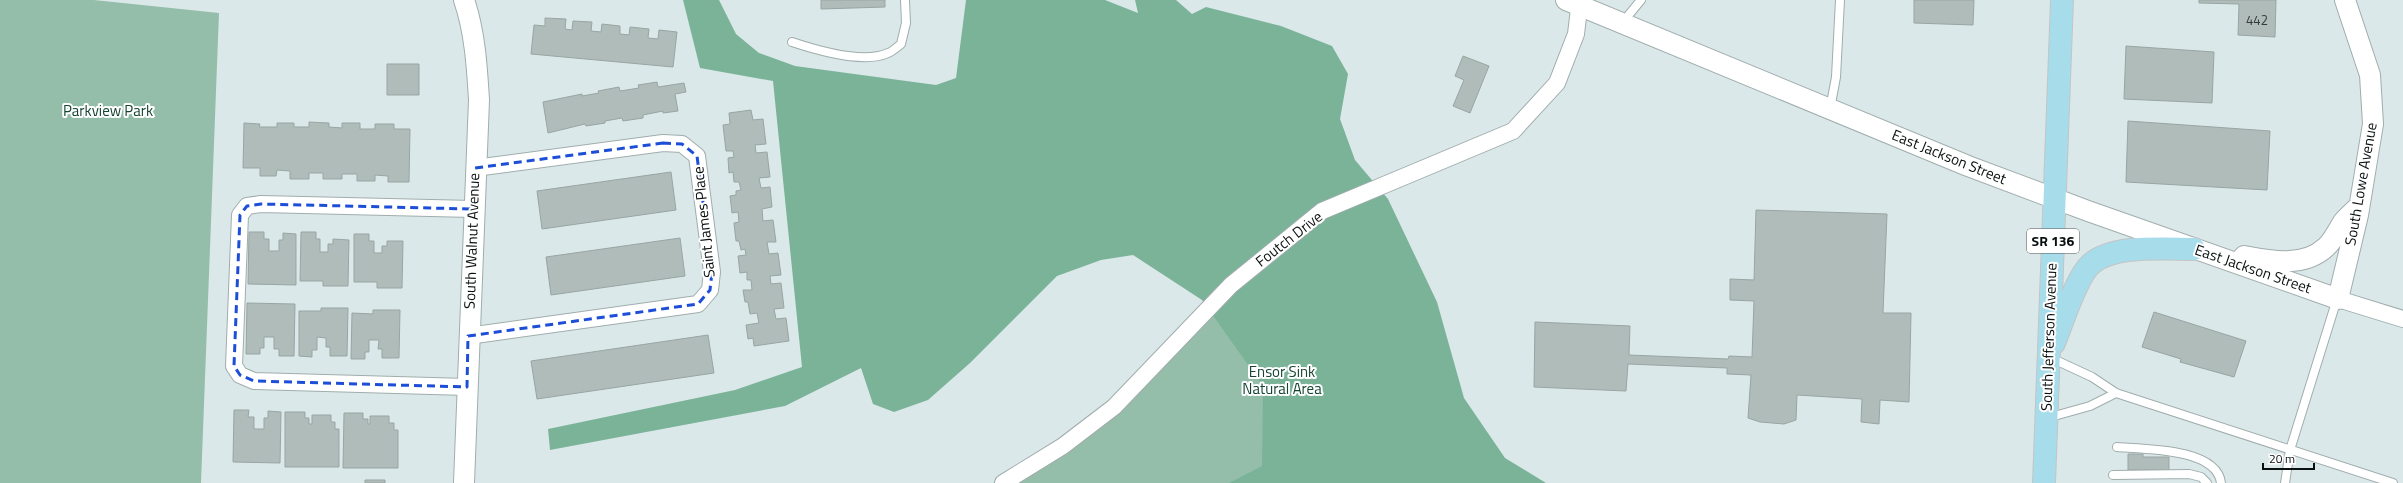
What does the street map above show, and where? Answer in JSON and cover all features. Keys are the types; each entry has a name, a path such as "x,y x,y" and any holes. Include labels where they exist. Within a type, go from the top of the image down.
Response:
{"main road":[{"name":"South Jefferson Avenue","path":"2044,483 2062,0"},
{"path":"2048,357 2073,296 2090,265 2110,254 2142,250 2194,249"}],"street":[{"name":"South Walnut Avenue","path":"464,0 469,14 475,53 479,100 468,336 464,483"},
{"name":"South Lowe Avenue","path":"2338,299 2359,205 2373,124 2370,75 2345,0"},
{"name":"East Jackson Street","path":"1575,2 1622,24 1968,166 2194,249 2338,299"},
{"name":"Foutch Drive","path":"1003,483 1063,446 1114,407 1231,285 1322,211 1513,131 1557,83 1576,34 1575,2"},
{"name":"Saint James Place","path":"468,336 698,304 710,290 712,272 697,156 682,144 663,143 475,168"},
{"path":"467,387 254,381 240,375 234,366 240,215 246,206 261,204 473,209"},
{"path":"2194,249 2286,262 2305,259 2326,247 2344,220 2359,205"},
{"path":"2338,299 2403,320"}],"lane":[{"path":"792,42 820,51 858,57 887,54 901,44 906,23 905,0"},
{"path":"1622,24 1641,0"},
{"path":"1830,109 1836,77 1840,0"},
{"path":"2285,483 2290,450 2338,299"},
{"path":"2048,357 2092,377 2116,393 2393,483"},
{"path":"2046,418 2090,406 2116,393"},
{"path":"2117,447 2160,450 2195,457 2211,464 2220,474 2221,483"},
{"path":"2113,475 2189,474 2201,477 2207,483"}],"highlighted area":[{"path":"663,143 682,144 697,156 712,272 710,290 698,304 468,336 467,387 254,381 240,375 234,366 240,215 247,206 261,204 473,209 475,168"}],"green space":[{"name":"Parkview Park","path":"0,0 94,0 219,13 201,483 0,483"},
{"path":"683,0 719,0 736,34 759,53 795,66 936,85 956,78 966,0 1105,0 1138,13 1135,0 1176,0 1192,14 1206,7 1281,26 1332,46 1348,74 1340,119 1355,160 1388,199 1437,302 1464,398 1505,458 1546,483 1229,483 1262,466 1263,386 1202,300 1133,255 1101,260 1057,276 970,363 928,400 894,412 873,404 861,368 785,406 550,450 548,429 735,390 802,367 773,81 700,68"},
{"name":"Ensor Sink Natural Area","path":"1231,285 1390,483 993,483 1114,407"}],"building":[{"path":"821,0 885,0 885,7 821,9"},
{"path":"1914,0 1974,0 1973,25 1914,23"},
{"path":"2199,0 2276,0 2275,37 2238,35 2239,4 2199,3"},
{"path":"545,18 566,19 565,29 572,30 573,21 592,22 591,31 601,32 602,24 620,26 620,34 629,35 630,27 649,29 648,38 658,39 659,30 677,32 673,67 531,54 534,25 545,26"},
{"path":"2126,46 2214,52 2212,103 2124,99"},
{"path":"1463,56 1489,66 1470,113 1453,106 1464,80 1455,76"},
{"path":"387,64 419,64 419,95 387,95"},
{"path":"657,82 658,87 684,83 686,92 675,94 678,111 663,113 663,111 643,115 643,118 623,121 622,118 605,121 605,123 586,126 585,124 548,133 543,102 582,94 582,96 599,93 598,91 619,87 620,91 639,88 638,85"},
{"path":"751,110 753,120 763,119 766,144 755,145 756,153 767,152 770,177 759,178 761,188 770,187 772,207 762,209 763,221 773,220 776,242 767,242 769,254 778,253 781,275 770,276 771,284 781,283 784,308 774,309 776,319 786,318 789,341 754,346 753,338 748,339 746,325 759,323 757,313 750,314 748,302 745,302 743,290 752,290 751,280 747,280 747,272 740,273 738,256 746,255 745,249 741,250 739,241 736,241 734,223 739,222 738,212 732,213 730,196 736,195 736,191 741,190 739,182 734,182 733,172 729,173 728,158 734,157 733,151 726,151 723,125 730,124 729,113"},
{"path":"2128,121 2270,131 2267,190 2126,182"},
{"path":"309,122 329,123 329,127 342,128 342,123 360,123 360,129 375,129 375,124 394,124 394,129 410,129 409,182 388,182 388,176 375,175 375,181 357,181 357,174 342,174 342,179 323,179 323,173 309,173 309,179 290,179 290,171 277,170 276,176 260,176 260,168 243,168 244,123 260,124 259,127 277,127 277,123 294,123 294,127 309,127"},
{"path":"671,172 676,210 542,229 537,191"},
{"path":"1756,210 1887,214 1883,313 1911,313 1909,402 1880,400 1879,424 1861,422 1862,399 1797,395 1796,420 1784,424 1760,422 1748,418 1751,375 1727,374 1727,368 1628,364 1626,391 1534,387 1535,322 1630,326 1629,355 1728,359 1729,356 1752,357 1754,301 1730,300 1730,279 1754,280"},
{"path":"249,232 264,232 264,239 269,239 269,251 279,251 279,240 283,240 283,233 296,234 296,285 248,284"},
{"path":"301,232 316,232 316,239 320,239 320,252 328,252 328,244 333,244 333,239 349,240 348,286 323,286 323,281 300,281"},
{"path":"354,234 369,234 369,241 374,241 374,253 382,253 382,246 387,246 387,241 403,241 402,288 377,288 377,282 354,282"},
{"path":"680,238 685,276 551,295 546,257"},
{"path":"247,303 295,304 294,356 279,356 279,349 274,349 274,337 264,337 264,348 260,348 260,354 246,354"},
{"path":"321,308 348,308 347,356 330,356 330,347 326,347 326,338 317,337 317,350 312,350 312,357 299,356 299,311 321,311"},
{"path":"373,310 400,310 399,358 382,358 382,349 378,349 379,340 369,340 369,352 365,352 365,359 351,359 352,313 373,314"},
{"path":"2154,312 2246,341 2234,377 2180,362 2181,359 2142,347"},
{"path":"708,335 714,373 537,399 531,361"},
{"path":"234,410 249,410 248,417 254,417 254,429 264,429 264,418 268,418 268,411 281,412 280,463 233,462"},
{"path":"285,412 305,412 305,418 309,418 309,424 312,424 312,415 331,415 331,422 335,422 335,429 339,429 339,467 285,467"},
{"path":"344,413 363,413 363,419 368,419 368,424 370,424 370,416 389,416 389,423 394,423 394,430 398,430 398,468 343,468"},
{"path":"2128,454 2143,454 2143,457 2169,457 2169,470 2128,470"},
{"path":"365,480 385,480 385,483 365,483"}]}
